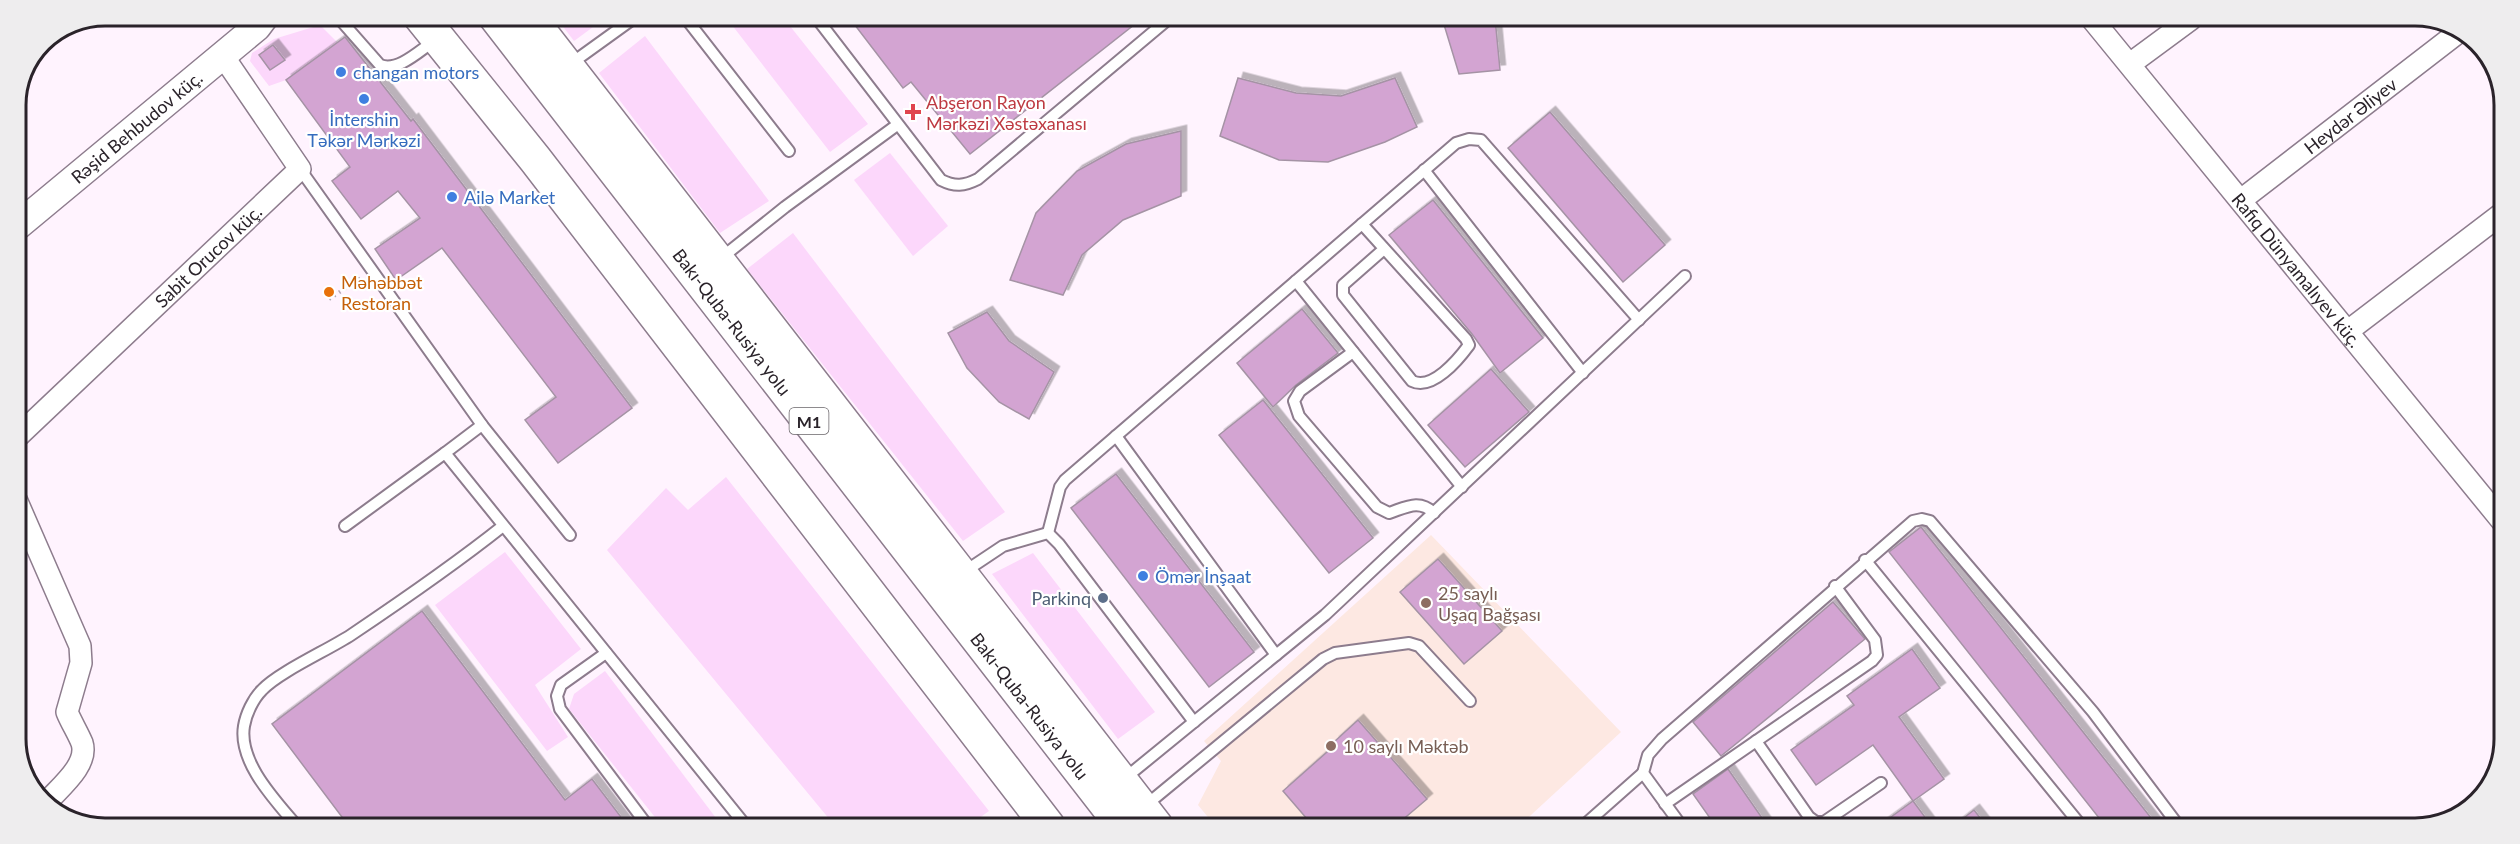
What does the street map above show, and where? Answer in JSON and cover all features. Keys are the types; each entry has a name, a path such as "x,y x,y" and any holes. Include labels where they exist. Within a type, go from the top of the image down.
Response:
{"highway":[{"name":"Bakı-Quba-Rusiya yolu","path":"503,26 1139,818"},
{"path":"536,26 1121,781 1140,818"},
{"path":"429,27 535,159 1042,818"}],"street":[{"name":"Rəşid Behbudov küç.","path":"26,219 256,26"},
{"name":"Rafiq Dünyamalıyev küç.","path":"2098,26 2494,511"},
{"path":"2130,64 2182,26"},
{"name":"Heydər Əliyev","path":"2241,200 2454,36"},
{"path":"223,56 300,169"},
{"name":"Sabit Orucov küç.","path":"26,429 300,169"},
{"path":"2348,331 2494,220"},
{"path":"26,522 80,646 81,663 67,712 82,742 84,753 79,765 51,797"}],"lane":[{"path":"346,26 380,65 387,68 396,66 429,27"},
{"path":"567,67 623,26"},
{"path":"692,26 789,152"},
{"path":"823,26 941,180 952,185 965,185 987,171 1160,26"},
{"path":"719,260 785,207 897,125"},
{"path":"1048,533 1060,487 1065,480 1456,143 1469,139 1481,140 1639,320"},
{"path":"300,169 482,424 570,535"},
{"path":"1424,170 1583,373"},
{"path":"1362,224 1469,345 1462,355 1429,383 1420,385 1412,381 1343,295 1343,285 1384,249"},
{"path":"1121,781 1325,615 1685,276"},
{"path":"1296,281 1462,487"},
{"path":"1353,352 1300,391 1294,401 1299,416 1377,507 1389,513 1415,504 1425,505 1434,513"},
{"path":"345,526 482,424"},
{"path":"1116,436 1276,656"},
{"path":"445,453 740,818"},
{"path":"1592,818 1642,773 1648,755 1662,739 1865,560 1913,521 1922,519 1930,521 2093,712 2173,818"},
{"path":"291,818 255,770 248,755 243,728 251,706 262,689 350,635 457,562 503,526"},
{"path":"962,574 1003,546 1048,533"},
{"path":"1048,533 1059,544 1194,722"},
{"path":"1865,560 2075,818"},
{"path":"1665,804 1872,661 1877,655 1875,640 1835,586"},
{"path":"1143,818 1323,659 1335,653 1409,643 1419,646 1470,701"},
{"path":"606,653 561,685 557,696 560,709 642,818"},
{"path":"1756,741 1810,818"},
{"path":"1642,773 1676,818"},
{"path":"1830,818 1881,783"}],"path":[{"path":"329,299 372,272"}],"shaded area":[{"path":"321,26 338,43 286,80 269,86 250,61 252,53 274,39"},
{"path":"563,26 594,26 574,41"},
{"path":"733,26 790,26 868,124 830,152"},
{"path":"645,36 769,201 720,233 599,73"},
{"path":"890,153 948,226 913,256 854,180"},
{"path":"793,233 1005,512 963,541 747,269"},
{"path":"726,477 989,811 979,818 828,818 607,550 666,488 688,510"},
{"path":"1431,535 1621,732 1528,818 1209,818 1198,805 1221,761 1204,741"},
{"path":"505,552 581,649 535,685 568,737 547,751 435,605"},
{"path":"1033,553 1155,712 1118,739 992,574"},
{"path":"605,671 716,818 656,818 569,709 574,694"}],"building":[{"path":"856,26 1133,26 970,154 911,82 903,88"},
{"path":"1444,26 1496,26 1500,70 1459,74"},
{"path":"345,37 411,121 413,119 632,408 558,463 525,420 556,397 442,248 396,280 375,249 420,218 398,191 361,219 332,181 350,167 286,80"},
{"path":"273,45 285,60 270,70 259,55"},
{"path":"1238,78 1296,93 1341,96 1395,78 1417,127 1385,142 1328,162 1279,160 1220,136"},
{"path":"1550,112 1665,245 1623,282 1508,148"},
{"path":"1181,131 1181,196 1123,220 1082,255 1063,295 1010,280 1036,213 1077,171 1126,144"},
{"path":"1433,200 1543,338 1500,373 1472,334 1389,235"},
{"path":"1302,309 1338,353 1296,385 1273,407 1237,363"},
{"path":"987,312 1009,341 1054,372 1029,419 999,402 967,368 948,333"},
{"path":"1491,369 1529,412 1465,467 1428,425"},
{"path":"1263,400 1373,538 1329,573 1219,435"},
{"path":"1116,474 1254,652 1209,687 1071,508"},
{"path":"1921,527 2151,818 2099,818 1889,552"},
{"path":"1438,559 1502,631 1464,664 1400,592"},
{"path":"1833,602 1865,639 1721,756 1693,722"},
{"path":"422,611 565,800 592,779 622,818 343,818 272,724"},
{"path":"1912,649 1940,688 1899,717 1944,779 1913,801 1873,745 1816,785 1791,750 1854,705 1847,696"},
{"path":"1358,720 1427,799 1405,818 1306,818 1283,791 1336,744 1334,742"},
{"path":"1728,769 1762,818 1710,818 1693,794"},
{"path":"1913,801 1926,818 1890,818"},
{"path":"1974,810 1980,818 1964,818"}],"place":[{"name":"changan motors","path":"341,72"},
{"name":"İntershin Tәkәr Mәrkәzi","path":"364,99"},
{"name":"Abşeron Rayon Mərkəzi Xəstəxanası","path":"913,112"},
{"name":"Ailə Market","path":"452,197"},
{"name":"Məhəbbət Restoran","path":"329,292"},
{"name":"Ömər İnşaat","path":"1143,576"},
{"name":"Parkinq","path":"1103,598"},
{"name":"25 saylı Uşaq Bağşası","path":"1426,603"},
{"name":"10 saylı Məktəb","path":"1331,746"}]}
